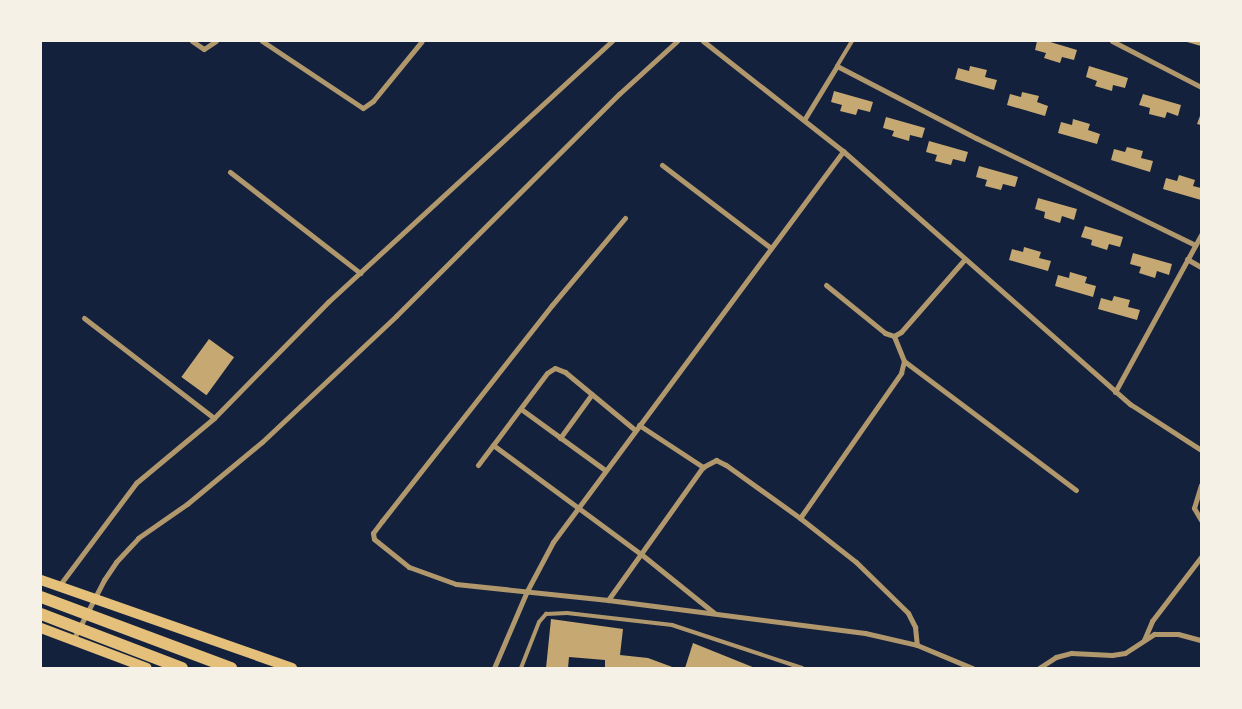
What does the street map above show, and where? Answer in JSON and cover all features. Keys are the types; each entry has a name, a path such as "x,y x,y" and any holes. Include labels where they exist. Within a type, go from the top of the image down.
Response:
{"highway":[{"path":"41,597 231,668"},
{"path":"41,614 182,668"}],"main road":[{"path":"41,580 292,668"},
{"path":"41,628 147,668"}],"street":[{"path":"192,41 204,49 216,41"},
{"path":"262,41 363,108 373,101 422,41"},
{"path":"59,586 136,483 214,418 328,302 612,41"},
{"path":"73,640 92,598 116,562 138,538 194,498 262,442 396,316 620,94 677,41"},
{"path":"702,41 843,151 1115,392 1130,404 1201,450"},
{"path":"1112,41 1201,87"},
{"path":"804,120 837,66 976,138 1196,244"},
{"path":"494,668 527,591 553,542 843,151"},
{"path":"662,164 771,248"},
{"path":"230,172 360,273"},
{"path":"625,218 552,305 373,533 374,539 409,567 456,584 608,600 865,633 917,645 972,668"},
{"path":"1115,392 1201,235"},
{"path":"826,285 884,333 894,336 901,332 965,259"},
{"path":"1187,259 1201,267"},
{"path":"84,318 214,418"},
{"path":"894,336 904,361 1076,490"},
{"path":"800,518 901,373 904,361"},
{"path":"478,465 547,373 555,368 565,372 637,427 703,468"},
{"path":"560,438 592,394"},
{"path":"521,409 605,470"},
{"path":"493,445 641,554 714,614"},
{"path":"608,600 703,468 712,461 726,465 800,518 856,562 903,606 912,619 917,645"},
{"path":"1201,485 1194,508 1201,520"},
{"path":"1144,640 1152,621 1201,557"},
{"path":"1039,668 1056,657 1071,653 1112,655 1125,653 1154,634 1166,633 1201,640"}],"lane":[{"path":"837,66 852,41"},
{"path":"521,668 539,622 546,614 567,613 672,625 802,668"}],"building":[{"path":"1037,41 1047,41 1077,50 1074,60 1062,57 1060,63 1044,58 1046,53 1035,50"},
{"path":"1201,41 1201,46 1187,42"},
{"path":"970,66 987,70 985,77 997,80 994,90 955,79 958,68 969,71"},
{"path":"1089,66 1128,78 1125,88 1113,85 1112,91 1095,86 1097,81 1086,77"},
{"path":"834,91 873,102 870,112 858,109 856,115 840,111 842,105 831,102"},
{"path":"1022,92 1039,96 1037,102 1048,106 1045,116 1007,105 1010,94 1021,97"},
{"path":"1143,94 1181,105 1178,116 1167,112 1165,118 1149,114 1150,108 1139,105"},
{"path":"1201,113 1201,125 1197,124"},
{"path":"886,117 925,128 922,138 910,135 909,141 892,136 894,131 883,128"},
{"path":"1073,119 1090,124 1088,130 1100,134 1097,144 1058,133 1061,122 1072,125"},
{"path":"929,141 968,152 965,162 953,159 951,165 935,161 937,155 926,152"},
{"path":"1127,147 1143,151 1141,158 1153,161 1150,172 1111,160 1114,149 1125,152"},
{"path":"979,166 1018,177 1015,187 1003,184 1001,190 985,186 987,180 976,177"},
{"path":"1179,175 1195,180 1193,186 1201,188 1201,200 1163,189 1166,178 1177,181"},
{"path":"1038,198 1077,209 1074,220 1062,216 1060,223 1044,218 1045,212 1035,209"},
{"path":"1085,226 1123,237 1120,247 1109,244 1107,250 1091,245 1092,240 1081,237"},
{"path":"1024,247 1041,252 1039,258 1051,261 1048,271 1009,260 1012,249 1023,252"},
{"path":"1133,253 1172,264 1169,275 1157,271 1155,278 1139,273 1141,267 1130,264"},
{"path":"1070,272 1087,277 1085,283 1096,286 1093,297 1055,286 1058,275 1069,278"},
{"path":"1114,296 1130,300 1128,307 1140,310 1137,320 1098,309 1101,298 1112,301"},
{"path":"209,339 234,357 206,395 181,377"},
{"path":"551,619 623,629 620,655 648,658 675,668 605,668 605,660 569,657 568,668 546,668"},
{"path":"693,643 755,668 685,668"}]}
